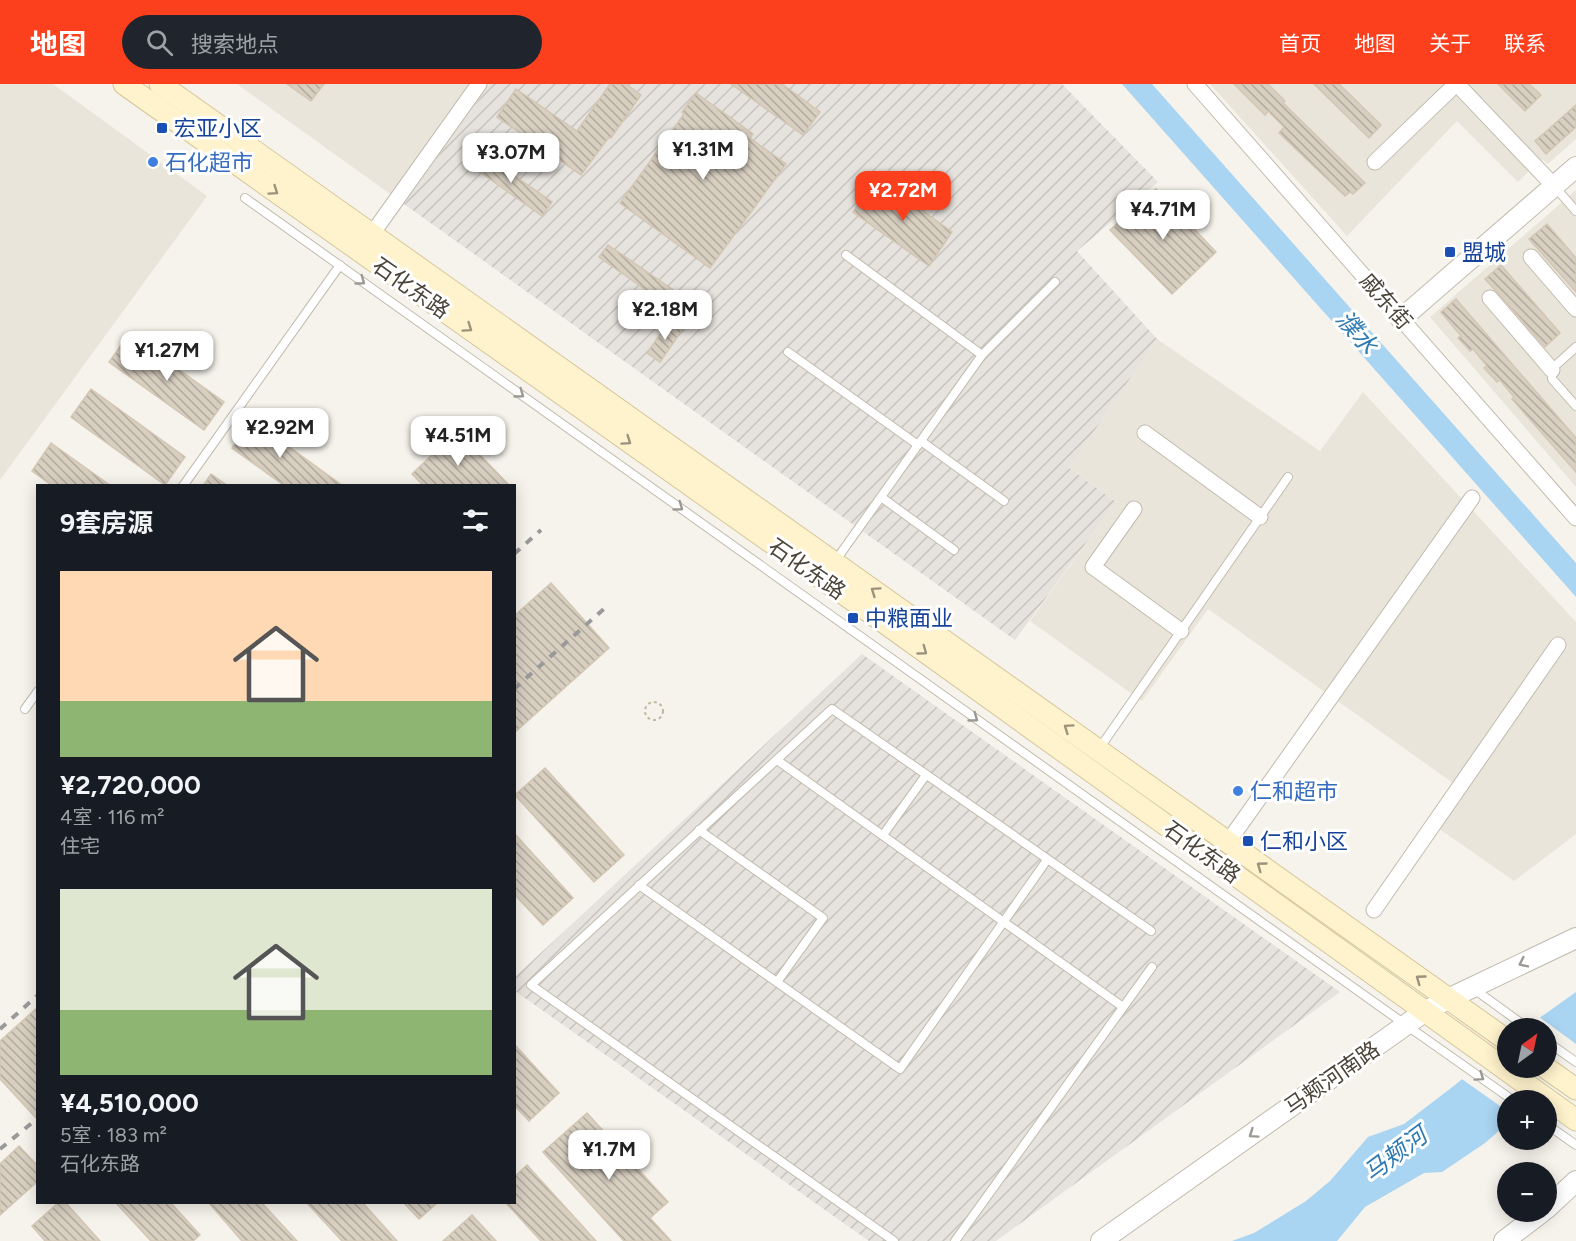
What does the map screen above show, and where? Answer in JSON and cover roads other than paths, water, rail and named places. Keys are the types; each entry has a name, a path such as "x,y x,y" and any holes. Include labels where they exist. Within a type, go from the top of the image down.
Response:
{"main road":[{"name":"石化东路","path":"124,84 904,637 1576,1120"},
{"name":"石化东路","path":"160,84 1497,1033"},
{"path":"1557,1076 1572,1087"}],"street":[{"path":"372,234 479,84"},
{"name":"戚东街","path":"1195,84 1576,518"},
{"path":"1375,162 1456,84 1554,186"},
{"path":"1401,319 1576,167"},
{"path":"1531,257 1576,309"},
{"path":"1490,298 1552,370"},
{"path":"1145,433 1260,517"},
{"path":"1228,842 1472,498"},
{"path":"1134,509 1094,567 1182,631"},
{"path":"1374,910 1558,645"},
{"name":"马颊河南路","path":"1101,1241 1424,1012 1576,938"},
{"path":"1557,1199 1576,1181"},
{"path":"1504,1241 1529,1222"}],"lane":[{"path":"1554,186 1576,211"},
{"path":"245,198 1498,1090"},
{"path":"846,255 982,355"},
{"path":"184,484 340,265"},
{"path":"834,562 982,355 1055,282"},
{"path":"1576,347 1552,370 1552,379 1576,406"},
{"path":"788,352 1004,501"},
{"path":"1099,750 1288,477"},
{"path":"881,497 954,550"},
{"path":"25,709 36,694"},
{"path":"894,1241 531,985 832,710 1150,932"},
{"path":"777,760 1123,1007"},
{"path":"883,835 926,775"},
{"path":"699,830 823,918 777,982"},
{"path":"639,885 900,1069 1047,860"},
{"path":"955,1241 1152,967"},
{"path":"1473,988 1514,1018"},
{"path":"1557,1049 1576,1062"},
{"path":"1557,1132 1576,1145"}],"water":[{"name":"濮水","path":"1122,84 1152,84 1576,563 1576,597"},
{"path":"1576,992 1576,1067 1557,1076 1557,1018 1539,1018"},
{"name":"马颊河","path":"1497,1049 1497,1078 1554,1078 1530,1090 1497,1090 1497,1133 1442,1172 1424,1173 1365,1207 1337,1241 1232,1241 1254,1233 1306,1201 1330,1181 1368,1137 1404,1124"}],"railway":[{"path":"516,552 541,530"},
{"path":"516,687 606,607"},
{"path":"0,1029 36,997"},
{"path":"0,1149 36,1120"}],"place":[{"name":"宏亚小区","path":"162,128"},
{"name":"石化超市","path":"153,162"},
{"name":"盟城","path":"1450,252"},
{"name":"中粮面业","path":"853,618"},
{"name":"仁和超市","path":"1238,791"},
{"name":"仁和小区","path":"1248,841"}]}
